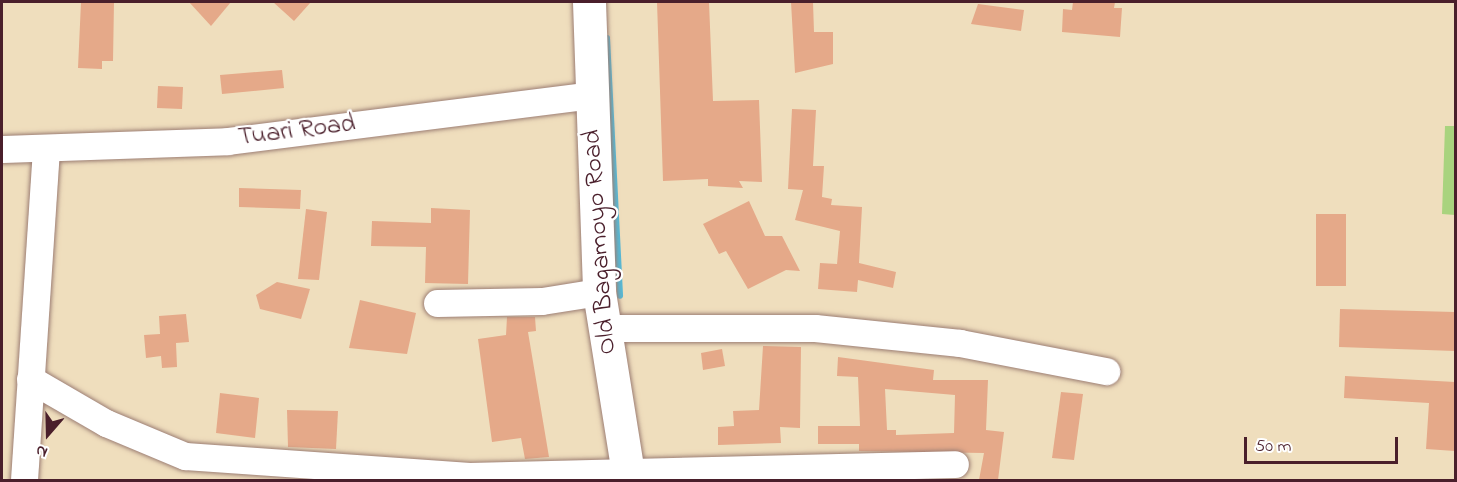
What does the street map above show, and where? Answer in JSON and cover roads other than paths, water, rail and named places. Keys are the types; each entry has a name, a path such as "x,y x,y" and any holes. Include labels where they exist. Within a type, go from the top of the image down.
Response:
{"main road":[{"name":"Old Bagamoyo Road","path":"589,2 590,95 599,292 628,477"}],"street":[{"name":"Tuari Road","path":"2,149 46,150 228,141 590,95"},
{"path":"24,480 46,150"},
{"path":"436,303 542,301 599,292"},
{"path":"603,328 815,328 960,343 1106,371"},
{"path":"30,379 105,423 185,456 469,476 628,477 955,464"}],"waterway":[{"path":"607,38 620,296"}]}
